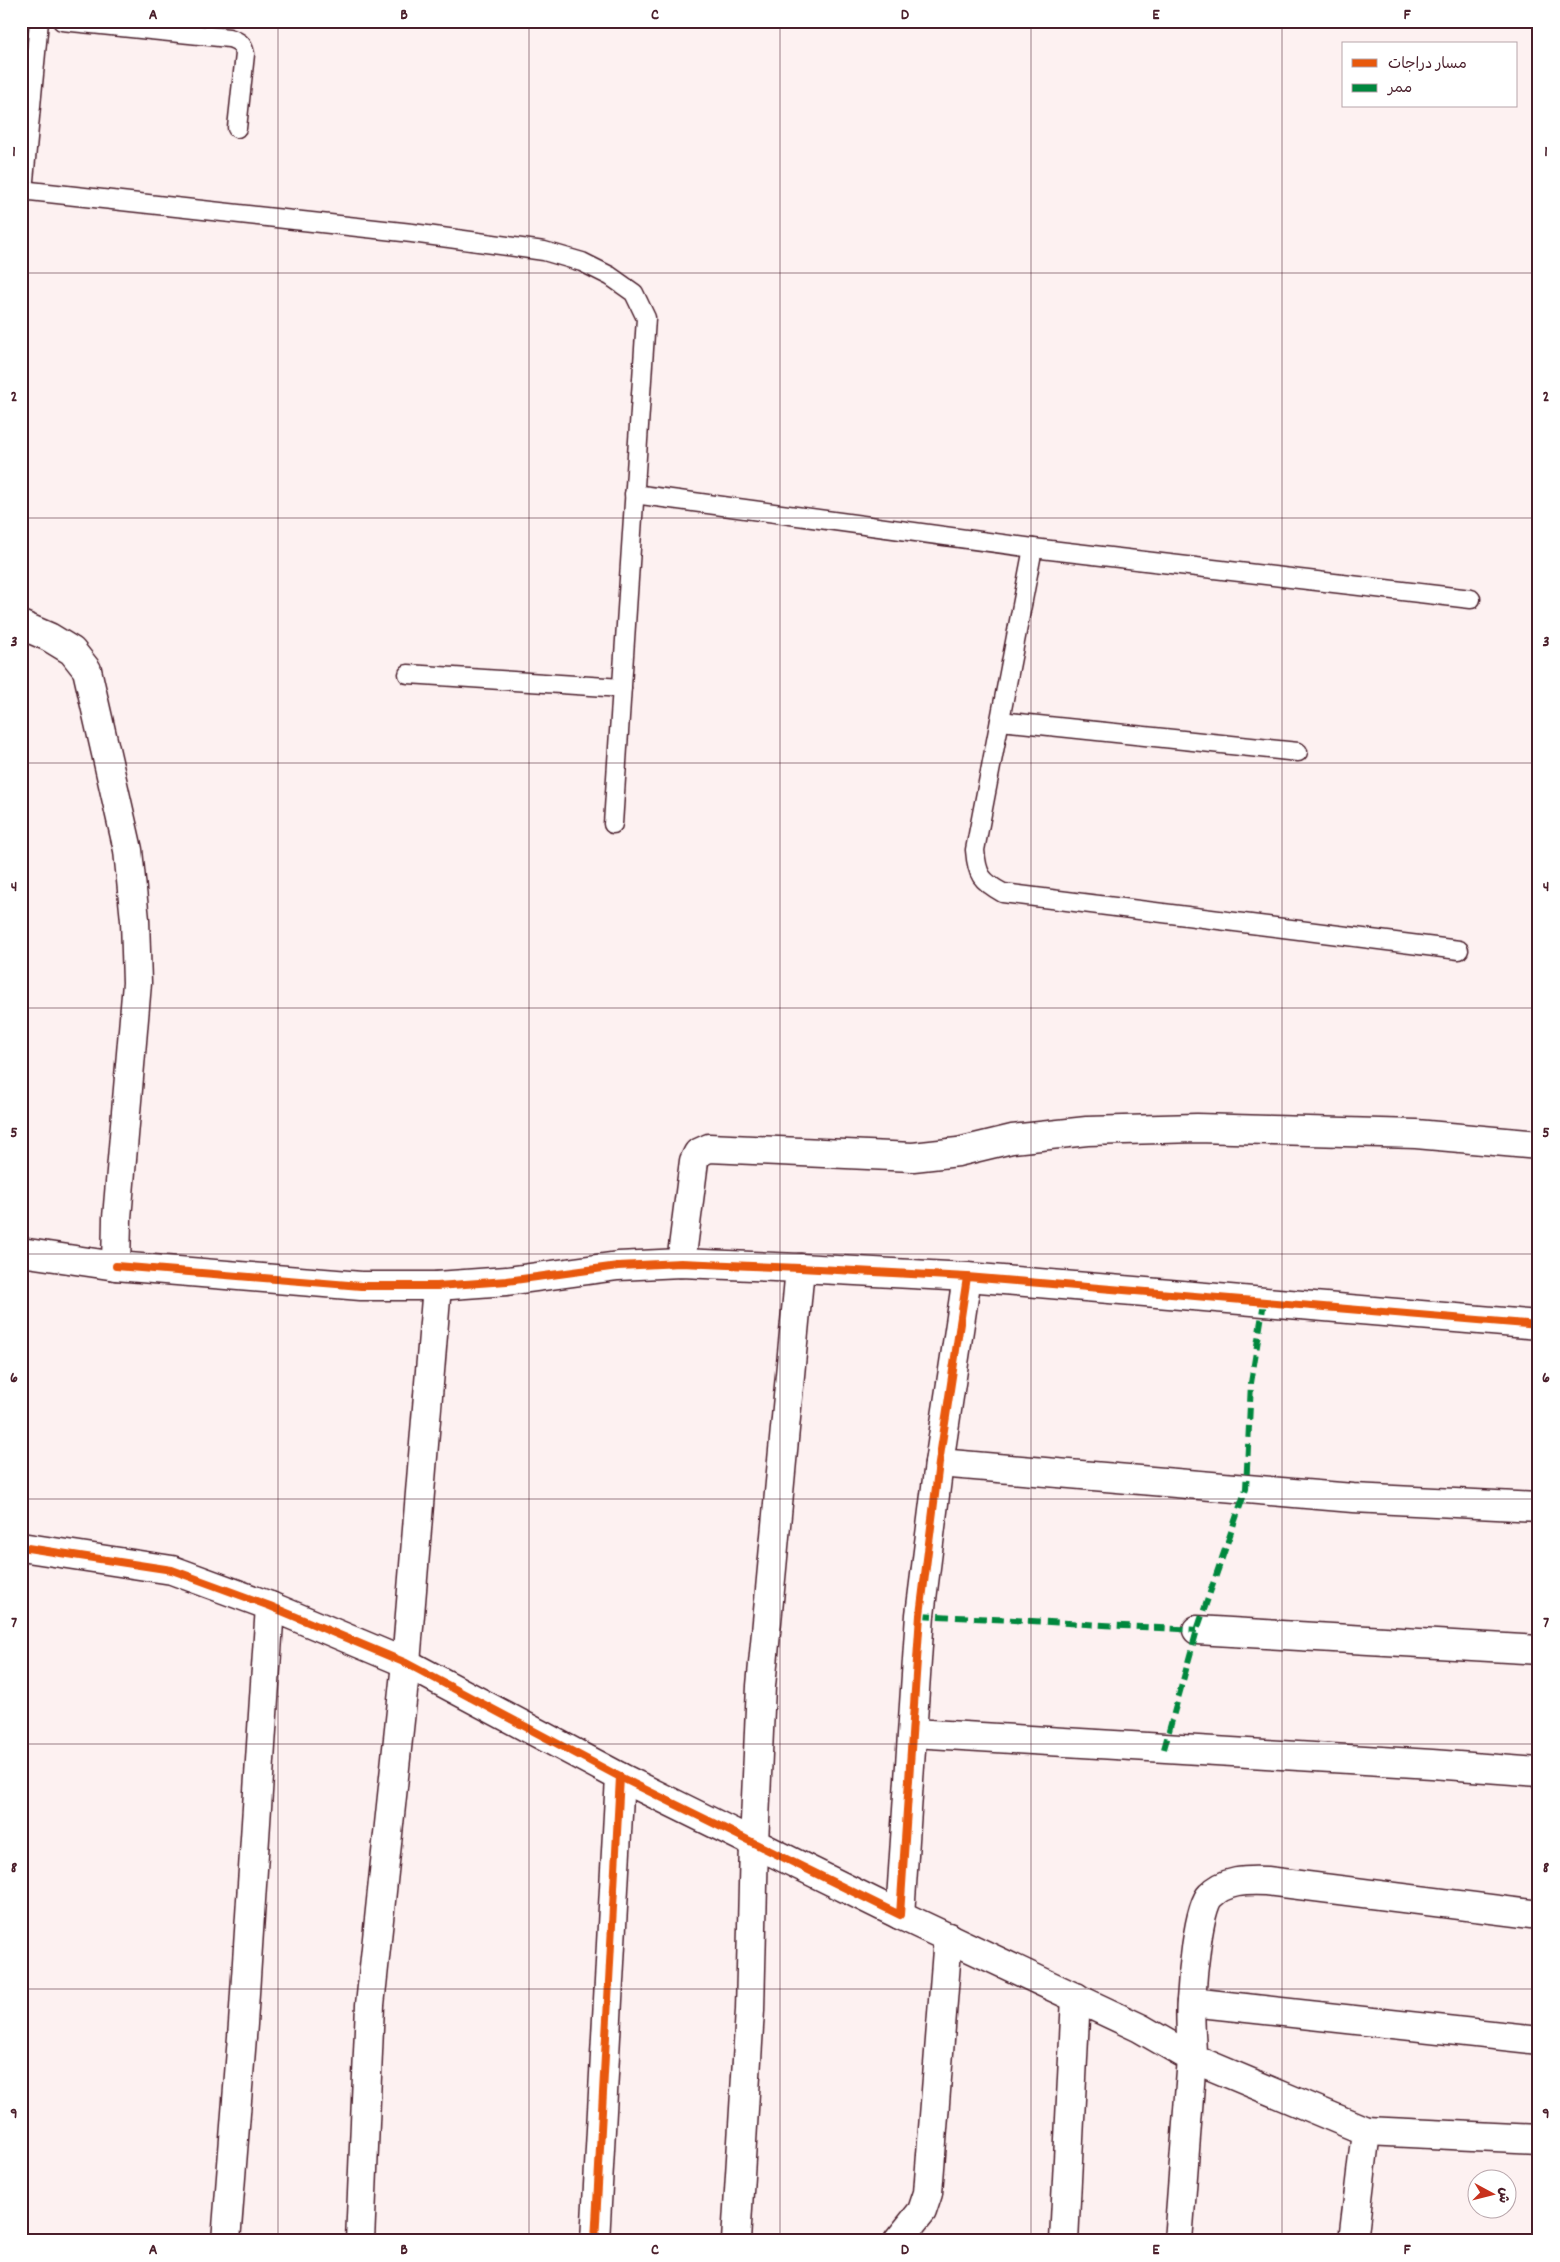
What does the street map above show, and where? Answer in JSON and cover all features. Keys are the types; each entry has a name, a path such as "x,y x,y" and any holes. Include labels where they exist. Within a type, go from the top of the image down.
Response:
{"street":[{"path":"21,625 49,637 72,651 87,670 128,850 135,920 137,983 117,1218 116,1266"},
{"path":"681,1264 694,1161 698,1154 709,1148 913,1157 958,1152 1012,1139 1087,1131 1168,1128 1416,1134 1539,1145"},
{"path":"21,1252 116,1266 361,1286 436,1286 507,1281 618,1266 681,1264 800,1268 967,1277 1539,1325"},
{"path":"736,2241 750,2010 754,1843 761,1686 800,1268"},
{"path":"900,1915 920,1615 939,1463 967,1277"},
{"path":"360,2241 370,2005 406,1664 436,1286"},
{"path":"939,1463 1353,1498 1539,1507"},
{"path":"21,1547 172,1570 270,1606 406,1664 620,1777 900,1915 1140,2028 1192,2058 1366,2131 1539,2139"},
{"path":"226,2241 243,2024 270,1606"},
{"path":"1198,1630 1539,1650"},
{"path":"913,1733 1539,1772"},
{"path":"595,2241 620,1777"},
{"path":"1178,2241 1192,2058 1191,2002 1202,1914 1209,1896 1227,1884 1246,1880 1267,1881 1539,1915"},
{"path":"898,2241 922,2210 928,2193 948,1937"},
{"path":"1064,2241 1076,1997"},
{"path":"1191,2002 1539,2040"},
{"path":"1353,2241 1366,2131"}],"lane":[{"path":"39,21 22,190 412,233 544,251 582,262 634,292 646,318 613,824"},
{"path":"62,21 229,38 238,41 243,47 245,54 236,128"},
{"path":"634,494 1033,548 1471,599"},
{"path":"1033,548 975,850 977,869 986,884 1003,893 1459,950"},
{"path":"408,674 622,688"},
{"path":"1000,721 1298,752"}],"marked path":[{"path":"1164,1749 1197,1630 1246,1489 1251,1383 1264,1302"},
{"path":"920,1615 1197,1630"}],"cycle path":[{"path":"116,1266 361,1286 437,1286 507,1281 618,1266 681,1263 967,1277 1539,1325"},
{"path":"620,1777 900,1915 920,1615 939,1463 967,1277"},
{"path":"21,1547 172,1570 270,1606 406,1663 620,1777 595,2241"}]}
